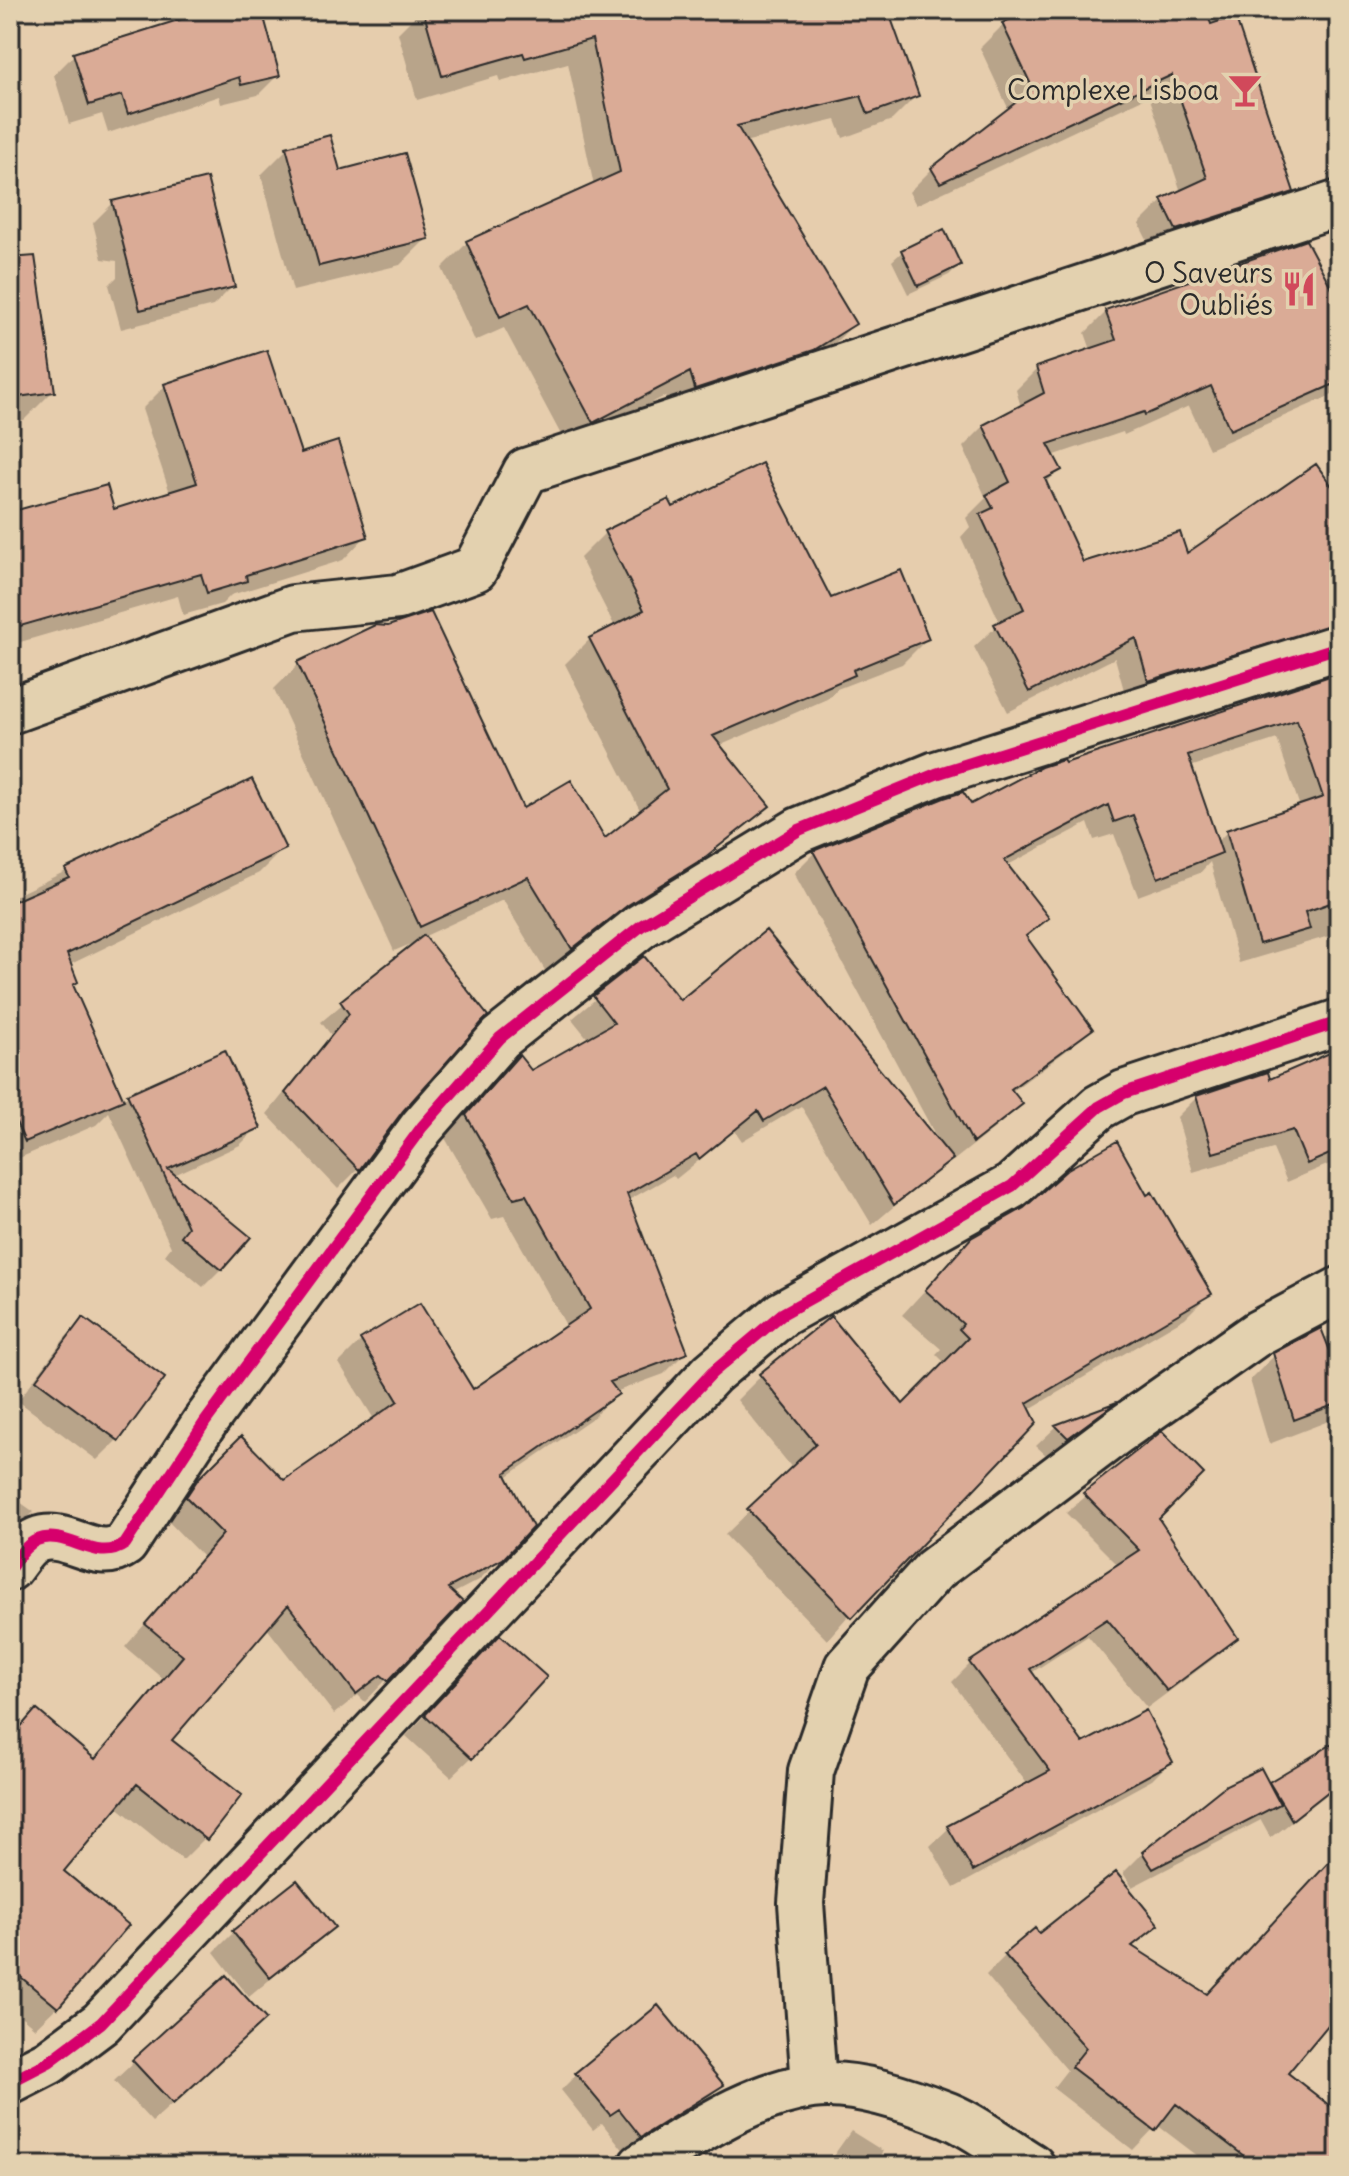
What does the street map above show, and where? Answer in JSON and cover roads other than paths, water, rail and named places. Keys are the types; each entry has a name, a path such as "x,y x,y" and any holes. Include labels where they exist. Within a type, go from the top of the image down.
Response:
{"street":[{"path":"10,711 293,608 398,597 475,569 526,471 1339,203"},
{"path":"10,1568 27,1546 38,1539 48,1538 103,1552 114,1551 125,1544 205,1422 422,1127 500,1038 641,926 799,830 936,774 1339,647"},
{"path":"10,2082 49,2062 101,2023 600,1489 712,1373 782,1314 1012,1186 1099,1107 1124,1093 1339,1022"},
{"path":"814,2085 801,1903 811,1771 847,1667 934,1570 1117,1432 1258,1333 1339,1290"},
{"path":"641,2166 708,2126 773,2096 814,2085 863,2090 950,2116 1032,2166"}],"place":[{"name":"Complexe Lisboa","path":"1245,90"},
{"name":"O Saveurs Oubliés","path":"1299,289"}]}
